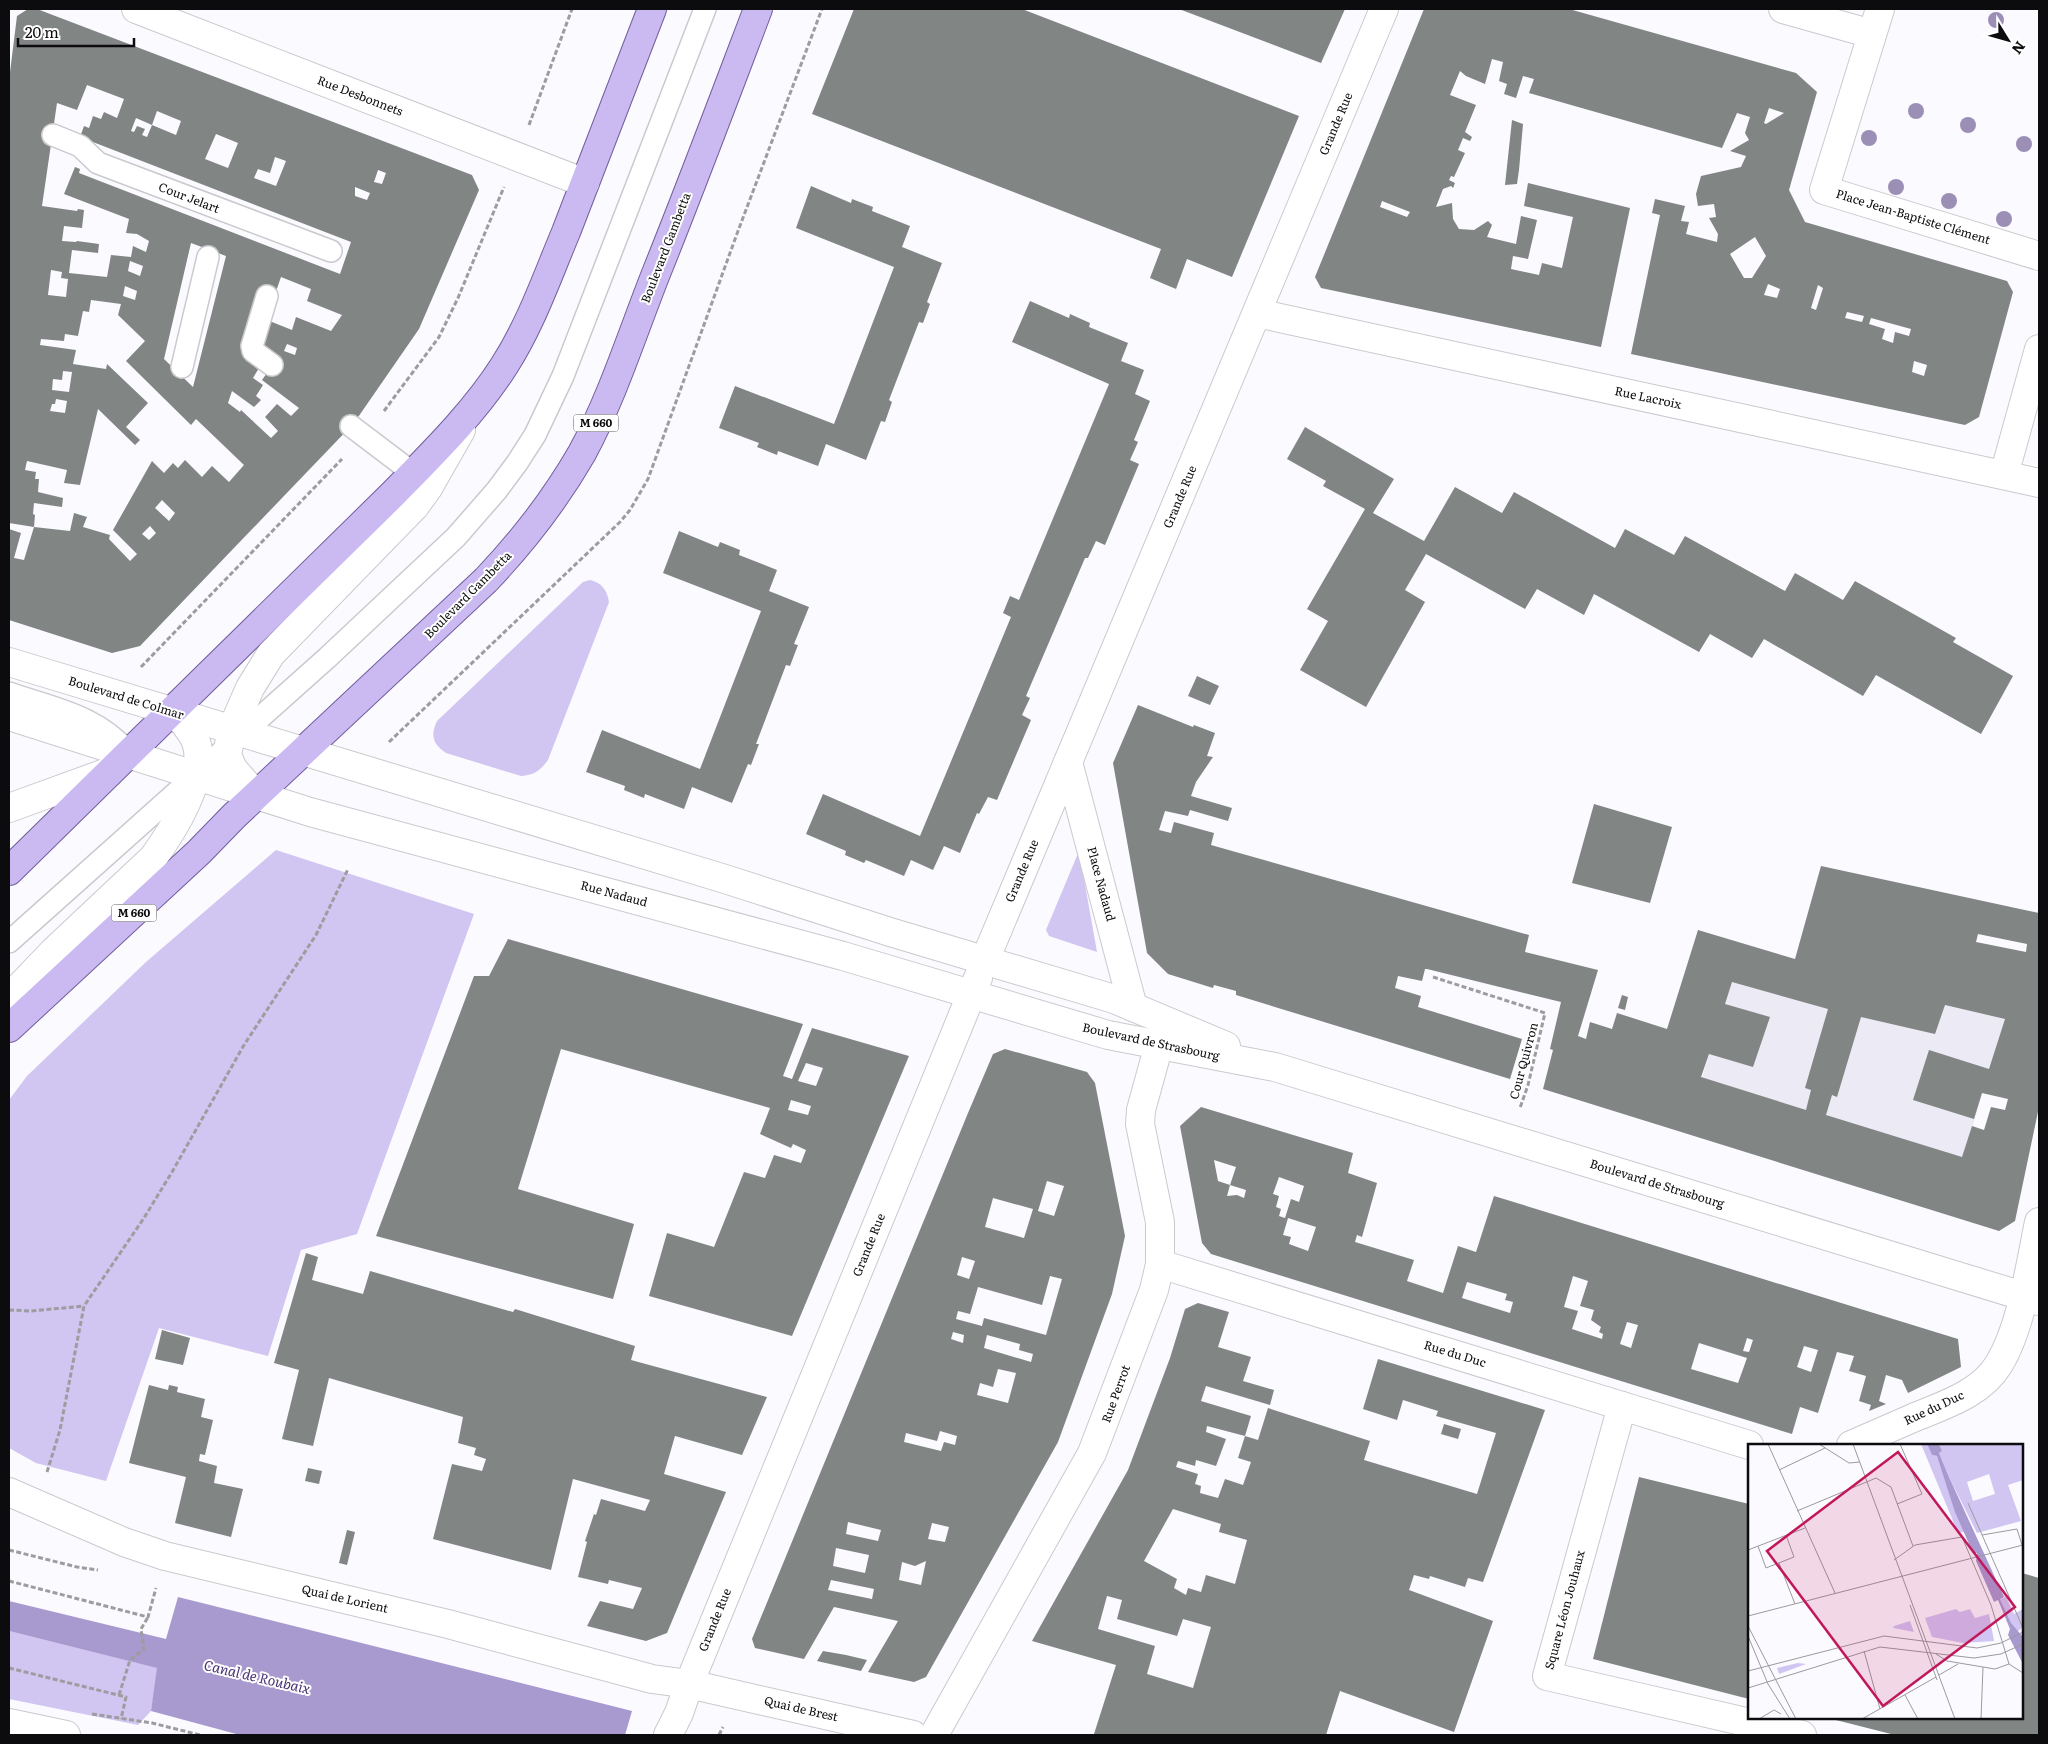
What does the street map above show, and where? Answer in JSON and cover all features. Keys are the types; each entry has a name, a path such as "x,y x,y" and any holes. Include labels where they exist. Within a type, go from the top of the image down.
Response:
{"main road":[{"path":"9,871 414,474 475,404 504,366 528,324 652,9"},
{"name":"Boulevard Gambetta","path":"9,1028 199,852 256,795 486,580 527,534 562,485 582,452 605,404 758,9"}],"street":[{"name":"Rue Desbonnets","path":"136,9 585,183"},
{"name":"Grande Rue","path":"668,1735 679,1713 689,1684 985,960 1384,9"},
{"path":"1783,9 1872,34"},
{"name":"Place Jean-Baptiste Clément","path":"1880,9 1824,190 2039,256"},
{"name":"Rue Lacroix","path":"1257,313 2039,483"},
{"path":"2004,476 2039,349"},
{"path":"256,795 233,769 227,755 250,688 271,654 415,506 431,484 475,404"},
{"name":"Boulevard de Colmar","path":"9,662 173,711 235,736 302,752"},
{"path":"9,998 53,952 153,858 187,803 198,756 196,742 188,728 173,711"},
{"path":"9,716 195,775"},
{"path":"302,752 725,879 890,932 985,960"},
{"name":"Place Nadaud","path":"1068,762 1133,1007"},
{"path":"9,808 108,772"},
{"name":"Rue Nadaud","path":"195,775 339,820 842,956 971,994"},
{"name":"Boulevard de Strasbourg","path":"985,960 1133,1007 1163,1032"},
{"name":"Boulevard de Strasbourg","path":"971,994 1108,1034 1163,1032 2031,1299"},
{"name":"Rue Perrot","path":"934,1735 1092,1453 1154,1290 1160,1264 1160,1222 1140,1124 1140,1110 1163,1032"},
{"name":"Rue du Duc","path":"1852,1444 1959,1398 1986,1379 1998,1366 2031,1299 2039,1222"},
{"name":"Rue du Duc","path":"1160,1264 1748,1444"},
{"name":"Square Léon Jouhaux","path":"1622,1406 1547,1676 1802,1735"},
{"name":"Quai de Lorient","path":"9,1492 124,1542 165,1556 448,1624 652,1679 689,1684"},
{"name":"Quai de Brest","path":"689,1684 913,1735"},
{"path":"9,1723 66,1735"}],"lane":[{"path":"9,942 195,775 235,736 327,658 456,537 498,490 526,449 548,410 563,376 705,9"},
{"name":"Cour Jelart","path":"52,135 80,146 98,163 331,251"},
{"path":"182,367 201,322 208,257"},
{"path":"267,296 250,340 253,351 272,365"},
{"path":"358,431 414,474"},
{"path":"9,693 96,724 109,733 129,753"},
{"path":"9,949 34,921"}],"path":[{"path":"170,637 358,431 439,337 458,298 517,157 572,9"},
{"path":"45,1476 60,1430 84,1306 144,1218 244,1045 316,935 348,869"},
{"name":"Cour Quivron","path":"1433,977 1545,1014 1528,1085 1510,1139"},
{"path":"9,1310 31,1311 84,1306"},
{"path":"119,1695 130,1660 144,1649 141,1629 148,1617 165,1556"},
{"path":"9,1581 148,1617"},
{"path":"9,1668 126,1697 121,1719"},
{"path":"92,1714 152,1723 200,1735"},
{"path":"719,1735 723,1726"}],"shaded area":[{"path":"590,580 598,583 603,588 609,602 545,764 530,775 521,776 446,753 442,750 436,743 433,735 437,721 583,582"},
{"path":"276,850 474,914 357,1234 301,1250 268,1356 159,1328 106,1481 36,1463 9,1448 9,1100 27,1076 146,962"},
{"path":"1079,851 1097,952 1049,936 1046,930"},
{"path":"1743,944 1945,1005 2005,1019 1946,1214 1685,1133"},
{"path":"9,1631 158,1668 151,1711 138,1725 9,1699"}],"water":[{"name":"Canal de Roubaix","path":"178,1597 632,1711 625,1735 240,1735 151,1711 157,1668 9,1631 9,1601 166,1639"}],"building":[{"path":"28,9 37,9 472,175 479,190 419,329 354,423 140,646 112,653 9,620 9,529 21,533 14,558 24,560 34,527 9,523 9,80 17,16","holes":["87,85 124,99 117,118 104,112 101,119 93,116 89,128 84,126 80,137 351,242 340,274 79,173 80,169 75,167 64,194 129,219 126,233 137,234 149,241 146,252 133,246 131,257 111,255 107,277 69,273 72,250 98,253 99,244 62,241 64,226 82,228 84,210 78,209 77,211 42,206 57,103 77,110","157,111 181,121 176,135 152,125","136,118 152,125 147,137 142,135 145,129 137,126 134,132 131,131","216,134 238,143 228,168 205,159","275,157 286,161 276,186 254,178 258,169 270,173","378,170 386,173 382,184 374,182","355,187 370,193 367,200 355,196","191,243 226,256 193,387 164,359","130,261 143,266 140,276 128,271","51,270 62,272 61,278 68,279 66,297 48,295","281,277 311,289 307,301 342,315 331,331 296,317 292,330 267,320 257,350 274,363 262,380 299,408 291,416 277,404 265,417 278,431 271,438 241,410 240,412 228,403 232,391 254,407 261,400 256,396 263,385 253,378 262,363 246,343 274,297","125,286 137,291 135,300 123,296","91,300 121,304 118,315 145,341 126,361 191,425 196,419 244,465 229,482 212,466 202,477 185,460 178,468 173,463 164,473 152,461 113,530 137,554 130,561 109,539 110,535 83,527 87,517 74,513 70,531 34,527 35,515 33,514 34,503 62,507 63,498 38,492 39,479 35,479 36,472 25,470 27,461 67,470 64,483 80,485 98,409 135,445 140,440 126,427 148,403 107,364 106,369 73,364 76,350 40,345 41,339 64,341 65,334 78,336 83,311 89,312","287,344 297,348 295,355 284,351","63,371 72,372 69,392 52,390 53,379 62,380","56,399 67,401 65,413 50,411","162,500 175,513 169,521 155,508","150,526 156,533 149,540 142,534"]},
{"path":"854,9 1022,9 1299,116 1232,277 1187,259 1176,289 1150,278 1161,249 812,114"},
{"path":"1179,9 1345,9 1321,63"},
{"path":"1424,9 1569,9 1796,73 1817,92 1789,190 1805,222 2007,281 2013,292 1979,417 1965,425 1631,354 1660,215 1652,213 1655,199 1685,206 1681,221 1689,222 1686,234 1717,242 1718,234 1709,218 1716,217 1714,204 1698,206 1696,194 1701,176 1741,167 1746,156 1730,151 1749,140 1745,133 1750,117 1737,113 1722,148 1529,93 1534,79 1523,76 1516,98 1504,94 1507,84 1499,81 1503,62 1492,59 1485,84 1466,76 1460,71 1450,95 1476,105 1465,132 1472,137 1470,141 1463,138 1458,150 1465,153 1454,177 1451,176 1449,180 1455,183 1453,188 1451,186 1443,189 1436,207 1452,203 1453,219 1459,229 1474,230 1488,221 1492,225 1487,237 1516,244 1521,216 1537,220 1528,259 1513,256 1511,269 1539,275 1542,263 1562,268 1573,217 1524,206 1528,183 1630,208 1601,347 1321,288 1315,277","holes":["1769,108 1784,113 1766,124 1764,123","1382,201 1410,212 1407,217 1380,207","1755,237 1766,256 1752,278 1744,278 1730,254","1768,284 1780,289 1777,298 1764,295","1818,285 1823,288 1816,310 1811,308","1847,312 1864,316 1862,322 1845,318","1871,318 1911,329 1909,336 1895,332 1893,343 1882,339 1885,329 1869,324","1914,361 1927,365 1924,376 1912,372"]},
{"path":"1512,120 1523,124 1519,170 1517,184 1505,185"},
{"path":"811,186 851,203 852,199 873,207 872,211 910,226 902,247 942,263 927,302 930,304 923,323 919,322 889,400 892,402 885,422 881,421 866,460 826,444 818,466 778,451 777,455 757,447 759,443 719,428 735,386 834,424 894,267 796,228"},
{"path":"1030,301 1069,318 1070,314 1090,323 1089,327 1128,343 1121,361 1144,370 1135,394 1150,401 1134,440 1138,442 1130,460 1139,464 1105,545 1096,541 1088,558 1085,558 1026,696 1030,698 1022,715 1031,720 997,800 988,797 979,814 977,813 960,853 944,846 933,870 911,860 904,876 866,860 864,863 845,855 846,851 806,834 823,794 920,836 1011,617 1003,613 1010,596 1019,600 1109,384 1012,342"},
{"path":"1305,427 1394,479 1373,513 1424,541 1455,487 1502,513 1514,492 1615,548 1625,529 1674,555 1685,536 1785,591 1795,573 1843,600 1855,581 1956,638 1953,642 2013,676 1981,734 1876,675 1863,696 1764,639 1752,658 1710,634 1699,652 1594,594 1584,615 1537,589 1525,609 1426,554 1405,590 1425,602 1366,707 1300,670 1328,621 1307,609 1365,509 1323,486 1326,481 1287,459"},
{"path":"679,531 718,547 720,542 740,550 739,555 777,570 769,591 809,607 794,644 798,645 790,666 786,665 756,744 759,744 751,765 748,764 732,803 692,787 684,809 645,794 644,798 624,790 625,786 586,772 602,730 700,769 761,611 663,573"},
{"path":"1197,676 1219,686 1210,705 1188,696"},
{"path":"1138,705 1193,727 1194,725 1215,733 1207,756 1213,757 1196,782 1191,796 1232,808 1228,821 1190,810 1188,816 1165,811 1159,830 1171,833 1174,822 1214,833 1211,845 1529,935 1525,952 1598,970 1578,1036 1586,1039 1590,1022 1612,1029 1617,1013 1667,1029 1698,930 1795,959 1821,866 2039,913 2039,1107 2015,1221 1999,1231 1543,1089 1553,1050 1550,1049 1561,1002 1427,969 1425,969 1422,981 1398,976 1395,988 1421,996 1418,1007 1522,1039 1510,1079 1236,995 1236,991 1214,985 1213,988 1168,974 1147,953 1113,763","holes":["1978,934 2027,944 2026,952 1976,942","1732,982 1828,1009 1805,1088 1811,1090 1806,1110 1701,1077 1709,1054 1753,1067 1770,1017 1725,1004","1945,1005 2005,1019 1989,1069 1929,1050 1913,1100 1974,1119 1982,1093 2008,1099 2005,1110 1991,1107 1984,1130 1972,1126 1962,1157 1826,1115 1832,1095 1837,1097 1861,1017 1935,1034"]},
{"path":"1594,804 1672,827 1650,903 1572,883"},
{"path":"508,939 803,1024 783,1076 792,1079 812,1028 909,1056 792,1336 649,1296 667,1233 714,1247 744,1172 765,1178 774,1155 801,1163 806,1150 793,1144 791,1148 760,1134 770,1108 561,1049 518,1189 634,1224 613,1299 376,1236 474,976 489,976","holes":["806,1063 823,1068 816,1086 798,1081","791,1100 811,1106 808,1115 788,1110"]},
{"path":"1622,995 1628,997 1625,1010 1618,1008"},
{"path":"1005,1049 1087,1072 1095,1083 1125,1236 1112,1294 1058,1442 926,1677 914,1682 868,1672 898,1621 834,1607 804,1659 755,1648 752,1639 993,1054","holes":["1047,1181 1064,1186 1054,1216 1038,1211","993,1198 1033,1209 1024,1238 985,1227","962,1257 975,1261 969,1279 957,1275","1050,1276 1062,1279 1046,1335 984,1318 982,1326 956,1319 958,1311 970,1314 978,1287 1042,1305","953,1332 964,1335 963,1343 951,1339","987,1335 1020,1344 1019,1350 1033,1354 1031,1362 984,1348","998,1369 1016,1373 1008,1403 977,1395 980,1383 993,1387","940,1431 957,1436 955,1445 944,1442 941,1451 904,1442 906,1433 937,1441","848,1522 881,1530 878,1541 846,1534","932,1523 949,1527 945,1542 928,1539","836,1548 869,1555 865,1573 833,1566","926,1561 921,1585 899,1580 902,1562 915,1566","831,1580 874,1589 872,1599 828,1590"]},
{"path":"1201,1107 1353,1153 1348,1173 1377,1183 1362,1237 1357,1235 1355,1242 1414,1260 1407,1281 1443,1293 1458,1246 1476,1252 1494,1196 1958,1339 1961,1367 1908,1393 1902,1380 1886,1375 1879,1401 1886,1404 1869,1411 1871,1405 1859,1401 1866,1376 1849,1371 1854,1356 1837,1352 1818,1413 1800,1407 1792,1434 1211,1254 1202,1243 1180,1126","holes":["1214,1160 1236,1167 1230,1185 1218,1181","1279,1177 1304,1186 1299,1202 1291,1199 1285,1218 1279,1216 1281,1209 1276,1207 1279,1196 1273,1194","1230,1185 1246,1190 1244,1198 1237,1195 1227,1196","1288,1218 1316,1227 1308,1251 1289,1244 1291,1237 1283,1235","1573,1276 1588,1281 1580,1306 1594,1310 1591,1320 1601,1327 1599,1332 1603,1334 1602,1339 1572,1329 1578,1311 1564,1307","1467,1282 1507,1294 1505,1300 1513,1302 1510,1313 1462,1298","1627,1322 1638,1325 1631,1348 1620,1344","1747,1338 1753,1340 1749,1352 1743,1351","1699,1343 1747,1358 1738,1383 1691,1369","1804,1346 1818,1350 1811,1372 1797,1367"]},
{"path":"306,1253 318,1257 312,1280 363,1294 370,1271 513,1312 515,1309 635,1346 631,1360 767,1397 742,1455 675,1436 664,1474 726,1492 667,1633 646,1641 587,1626 600,1601 633,1609 642,1588 609,1580 608,1584 578,1577 587,1542 585,1541 601,1499 645,1511 650,1500 573,1479 551,1570 433,1539 452,1464 482,1471 486,1459 474,1455 476,1448 458,1443 463,1417 329,1378 313,1446 282,1439 299,1370 274,1363"},
{"path":"1198,1303 1229,1312 1218,1347 1251,1357 1243,1381 1274,1390 1270,1405 1206,1386 1201,1401 1251,1416 1245,1436 1258,1440 1268,1408 1370,1441 1364,1460 1477,1494 1496,1433 1436,1416 1438,1411 1403,1400 1397,1420 1363,1409 1378,1359 1545,1410 1483,1582 1468,1578 1465,1587 1430,1576 1429,1579 1414,1575 1409,1590 1493,1621 1454,1732 1340,1691 1326,1735 1098,1735 1094,1734 1116,1665 1032,1641 1128,1470 1170,1358 1185,1309","holes":["1207,1426 1245,1436 1238,1458 1251,1462 1243,1485 1225,1479 1218,1498 1200,1493 1201,1486 1195,1484 1198,1474 1176,1467 1178,1461 1195,1466 1196,1460 1216,1466 1226,1439 1206,1432","1173,1509 1221,1524 1219,1532 1247,1540 1235,1584 1206,1575 1201,1592 1188,1588 1186,1595 1174,1588 1177,1579 1144,1561","1107,1596 1122,1600 1117,1619 1177,1636 1183,1619 1211,1627 1193,1688 1147,1674 1155,1646 1098,1629"]},
{"path":"162,1330 190,1338 183,1365 155,1359"},
{"path":"149,1385 168,1390 169,1385 178,1387 177,1392 205,1399 201,1417 213,1420 205,1455 200,1454 199,1461 217,1466 214,1483 243,1489 231,1537 175,1523 186,1477 129,1463"},
{"path":"1444,1424 1461,1429 1458,1439 1441,1434"},
{"path":"308,1468 322,1471 319,1484 305,1481"},
{"path":"1639,1477 1748,1504 1748,1699 1593,1659"},
{"path":"347,1530 355,1532 347,1565 339,1563"},
{"path":"2023,1573 2039,1578 2039,1735 1895,1735 1832,1719 2023,1719"},
{"path":"823,1651 867,1660 861,1671 817,1661"}]}
